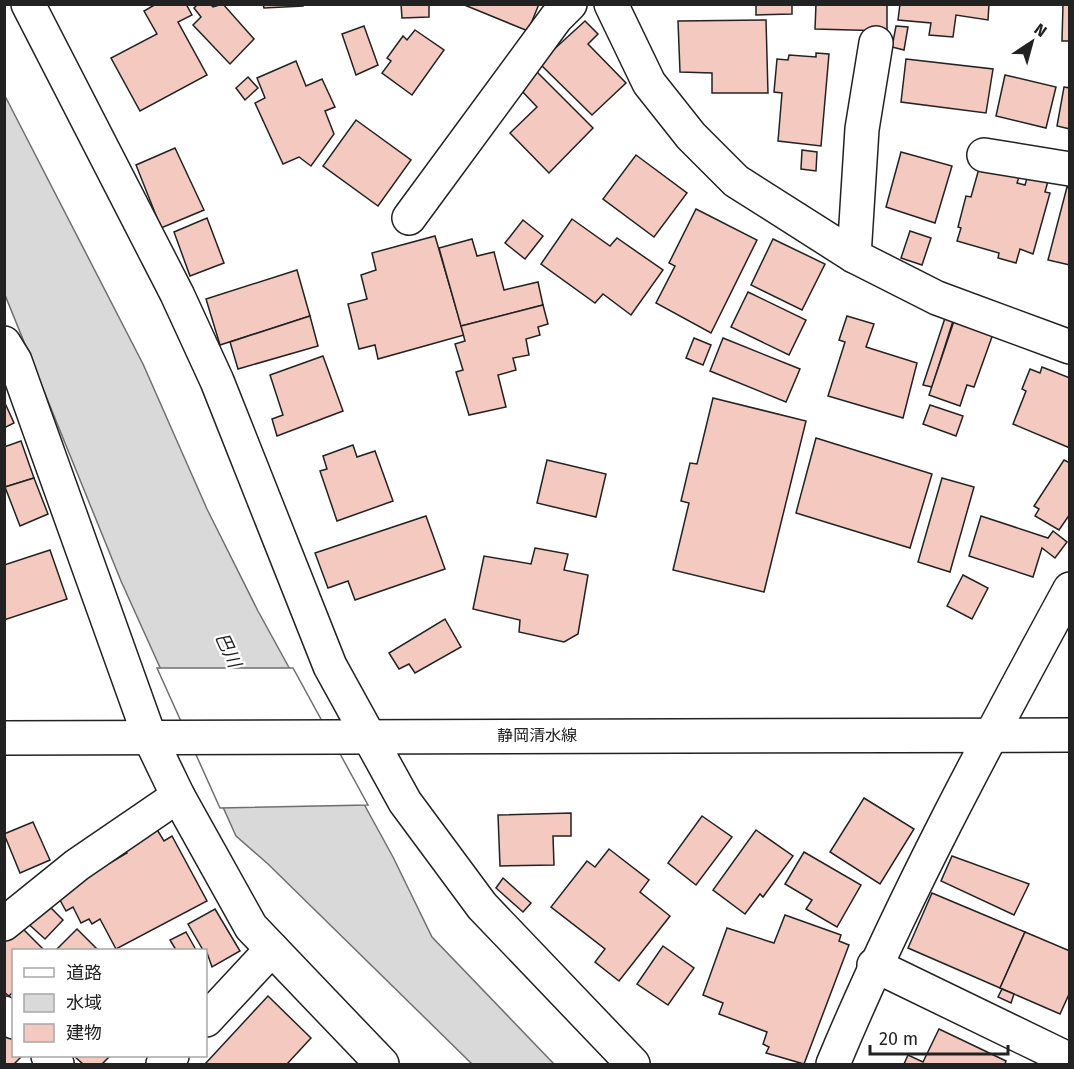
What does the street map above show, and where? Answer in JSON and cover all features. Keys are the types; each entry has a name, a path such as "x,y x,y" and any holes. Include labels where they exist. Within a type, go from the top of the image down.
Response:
{"street":[{"path":"28,4 177,294 217,381 330,666 362,736 405,802 482,906 633,1065"},
{"path":"409,218 556,18 570,4"},
{"path":"611,4 649,83 691,136 736,181 854,256 937,298 1070,347"},
{"path":"854,256 862,129 876,43"},
{"path":"984,155 1070,169"},
{"path":"4,343 15,361 159,738 178,796 251,927 382,1065"},
{"path":"833,1065 874,965 990,734 1070,589"},
{"name":"静岡清水線","path":"4,738 1070,735"},
{"path":"4,924 77,865 178,796"},
{"path":"207,1019 272,949"},
{"path":"874,965 1070,1060"}],"water":[{"name":"巴川","path":"4,94 143,364 207,509 258,611 393,857 432,937 554,1064 472,1064 268,864 236,836 121,581 5,295"}],"pier":[{"path":"157,668 293,668 368,805 220,808"}],"building":[{"path":"156,4 186,4 192,15 178,22 207,75 140,111 111,58 157,34 144,11"},
{"path":"198,4 210,4 213,7 223,4 254,39 230,64 193,25 201,17 194,8"},
{"path":"263,4 303,4 303,6 264,8"},
{"path":"401,4 429,4 429,17 402,18"},
{"path":"462,4 539,4 528,31"},
{"path":"756,4 792,4 792,14 756,15"},
{"path":"816,4 887,4 887,31 815,29"},
{"path":"900,4 989,4 988,20 956,15 953,37 929,35 931,23 898,20"},
{"path":"1063,4 1070,4 1070,41 1062,41"},
{"path":"766,20 768,93 712,93 712,73 680,72 678,21"},
{"path":"585,21 598,34 588,44 626,83 592,115 539,63"},
{"path":"364,26 378,65 356,75 342,34"},
{"path":"896,26 908,27 904,50 892,47"},
{"path":"415,30 444,50 412,95 382,73 391,61 387,58 403,36 407,40"},
{"path":"816,53 829,54 821,146 778,141 782,93 774,92 777,59 788,60 789,55 816,57"},
{"path":"906,59 993,69 986,113 901,102"},
{"path":"296,61 306,86 322,79 335,107 325,111 334,134 311,166 299,157 283,164 255,103 265,98 257,78"},
{"path":"537,72 593,128 549,173 510,133 537,107 520,89"},
{"path":"1005,75 1056,87 1046,128 996,116"},
{"path":"248,77 258,88 245,100 236,88"},
{"path":"1064,87 1070,88 1070,129 1057,126"},
{"path":"356,120 411,160 378,206 323,166"},
{"path":"175,148 204,210 161,228 136,165"},
{"path":"802,150 817,152 816,171 801,169"},
{"path":"901,152 952,166 935,223 886,207"},
{"path":"636,155 687,193 654,237 603,199"},
{"path":"980,165 1019,177 1017,183 1025,185 1027,178 1048,181 1045,192 1050,193 1033,254 1020,249 1016,263 998,258 999,253 957,241 966,196 971,197"},
{"path":"1067,187 1070,188 1070,265 1048,260"},
{"path":"696,209 757,240 711,333 656,303 675,266 669,263"},
{"path":"207,218 224,263 190,276 174,232"},
{"path":"572,219 610,246 617,238 663,270 631,315 603,294 595,303 541,264"},
{"path":"523,220 543,236 525,259 505,243"},
{"path":"910,231 931,238 922,265 901,258"},
{"path":"435,236 464,335 378,359 375,345 359,349 348,304 367,299 361,275 376,270 372,253"},
{"path":"472,239 477,256 494,252 504,290 538,282 543,305 461,326 439,248"},
{"path":"773,239 825,264 802,310 751,285"},
{"path":"297,270 310,316 220,345 206,299"},
{"path":"748,292 806,320 789,355 731,327"},
{"path":"543,305 548,324 538,327 540,335 526,339 529,355 513,358 516,370 498,375 506,407 469,415 456,372 463,370 455,344 465,341 461,326"},
{"path":"310,316 318,346 238,369 230,342"},
{"path":"847,316 874,324 866,347 917,363 903,418 828,396 845,342 839,340"},
{"path":"945,318 953,321 932,387 923,385"},
{"path":"954,321 993,334 974,387 967,385 960,406 929,395"},
{"path":"694,338 711,345 703,365 686,358"},
{"path":"723,338 800,369 786,402 710,371"},
{"path":"323,356 343,411 277,436 272,419 283,415 270,375"},
{"path":"1042,367 1070,378 1070,448 1013,424 1026,391 1022,389 1030,369 1040,373"},
{"path":"713,398 806,421 764,592 673,570 689,503 681,501 690,463 697,464"},
{"path":"4,401 14,423 4,428"},
{"path":"930,405 963,416 956,436 923,424"},
{"path":"816,438 932,474 910,548 796,513"},
{"path":"21,441 34,478 5,487 4,447"},
{"path":"353,445 357,457 375,451 393,501 337,521 320,471 327,469 323,456"},
{"path":"547,460 606,474 596,517 537,503"},
{"path":"1064,460 1070,463 1070,514 1059,530 1035,516 1039,509 1034,506"},
{"path":"34,478 48,514 20,526 5,487"},
{"path":"942,478 974,487 950,572 918,562"},
{"path":"426,516 445,569 355,600 348,581 328,588 315,553"},
{"path":"981,516 1048,538 1053,531 1067,542 1055,558 1042,548 1033,577 969,556"},
{"path":"535,548 568,554 564,570 588,575 578,634 564,642 519,632 520,620 473,609 484,556 531,564"},
{"path":"50,550 67,599 4,620 4,565"},
{"path":"963,575 988,588 972,619 947,606"},
{"path":"445,619 461,647 415,673 409,664 399,669 389,653"},
{"path":"864,798 914,829 880,884 830,852"},
{"path":"571,813 571,836 553,836 554,865 500,866 498,815"},
{"path":"702,816 732,837 696,885 668,863"},
{"path":"33,822 50,860 20,873 4,834"},
{"path":"156,828 164,841 172,836 207,901 116,949 100,919 92,924 89,919 81,923 73,907 66,911 55,891 104,853 110,863 127,853 124,846"},
{"path":"756,830 793,856 763,897 760,894 745,914 713,890"},
{"path":"609,849 649,880 640,892 670,916 619,981 595,962 605,949 551,907 587,861 595,867"},
{"path":"804,852 861,885 837,927 806,909 812,900 785,884"},
{"path":"952,856 1029,884 1014,915 941,881"},
{"path":"503,878 531,903 523,912 496,888"},
{"path":"932,893 1025,932 1000,988 908,948"},
{"path":"42,899 63,920 45,939 23,919"},
{"path":"215,909 240,951 212,967 207,949 202,949 188,924"},
{"path":"785,915 841,935 839,941 849,945 804,1064 766,1053 769,1047 763,1044 767,1032 719,1014 723,1003 703,995 727,928 774,943"},
{"path":"13,919 43,949 12,949 12,993 9,996 4,992 4,928"},
{"path":"77,929 97,949 57,949"},
{"path":"186,932 195,949 175,949 170,940"},
{"path":"1025,932 1070,951 1070,992 1060,1014 1000,988"},
{"path":"663,946 694,968 668,1005 637,984"},
{"path":"1002,989 1014,994 1011,1003 998,997"},
{"path":"268,996 311,1038 287,1064 205,1064"},
{"path":"4,1021 12,1027 12,1057 21,1057 14,1064 4,1064"},
{"path":"939,1029 1006,1061 1005,1064 904,1064 908,1055 923,1062"},
{"path":"75,1057 109,1057 102,1064 83,1064"}]}
